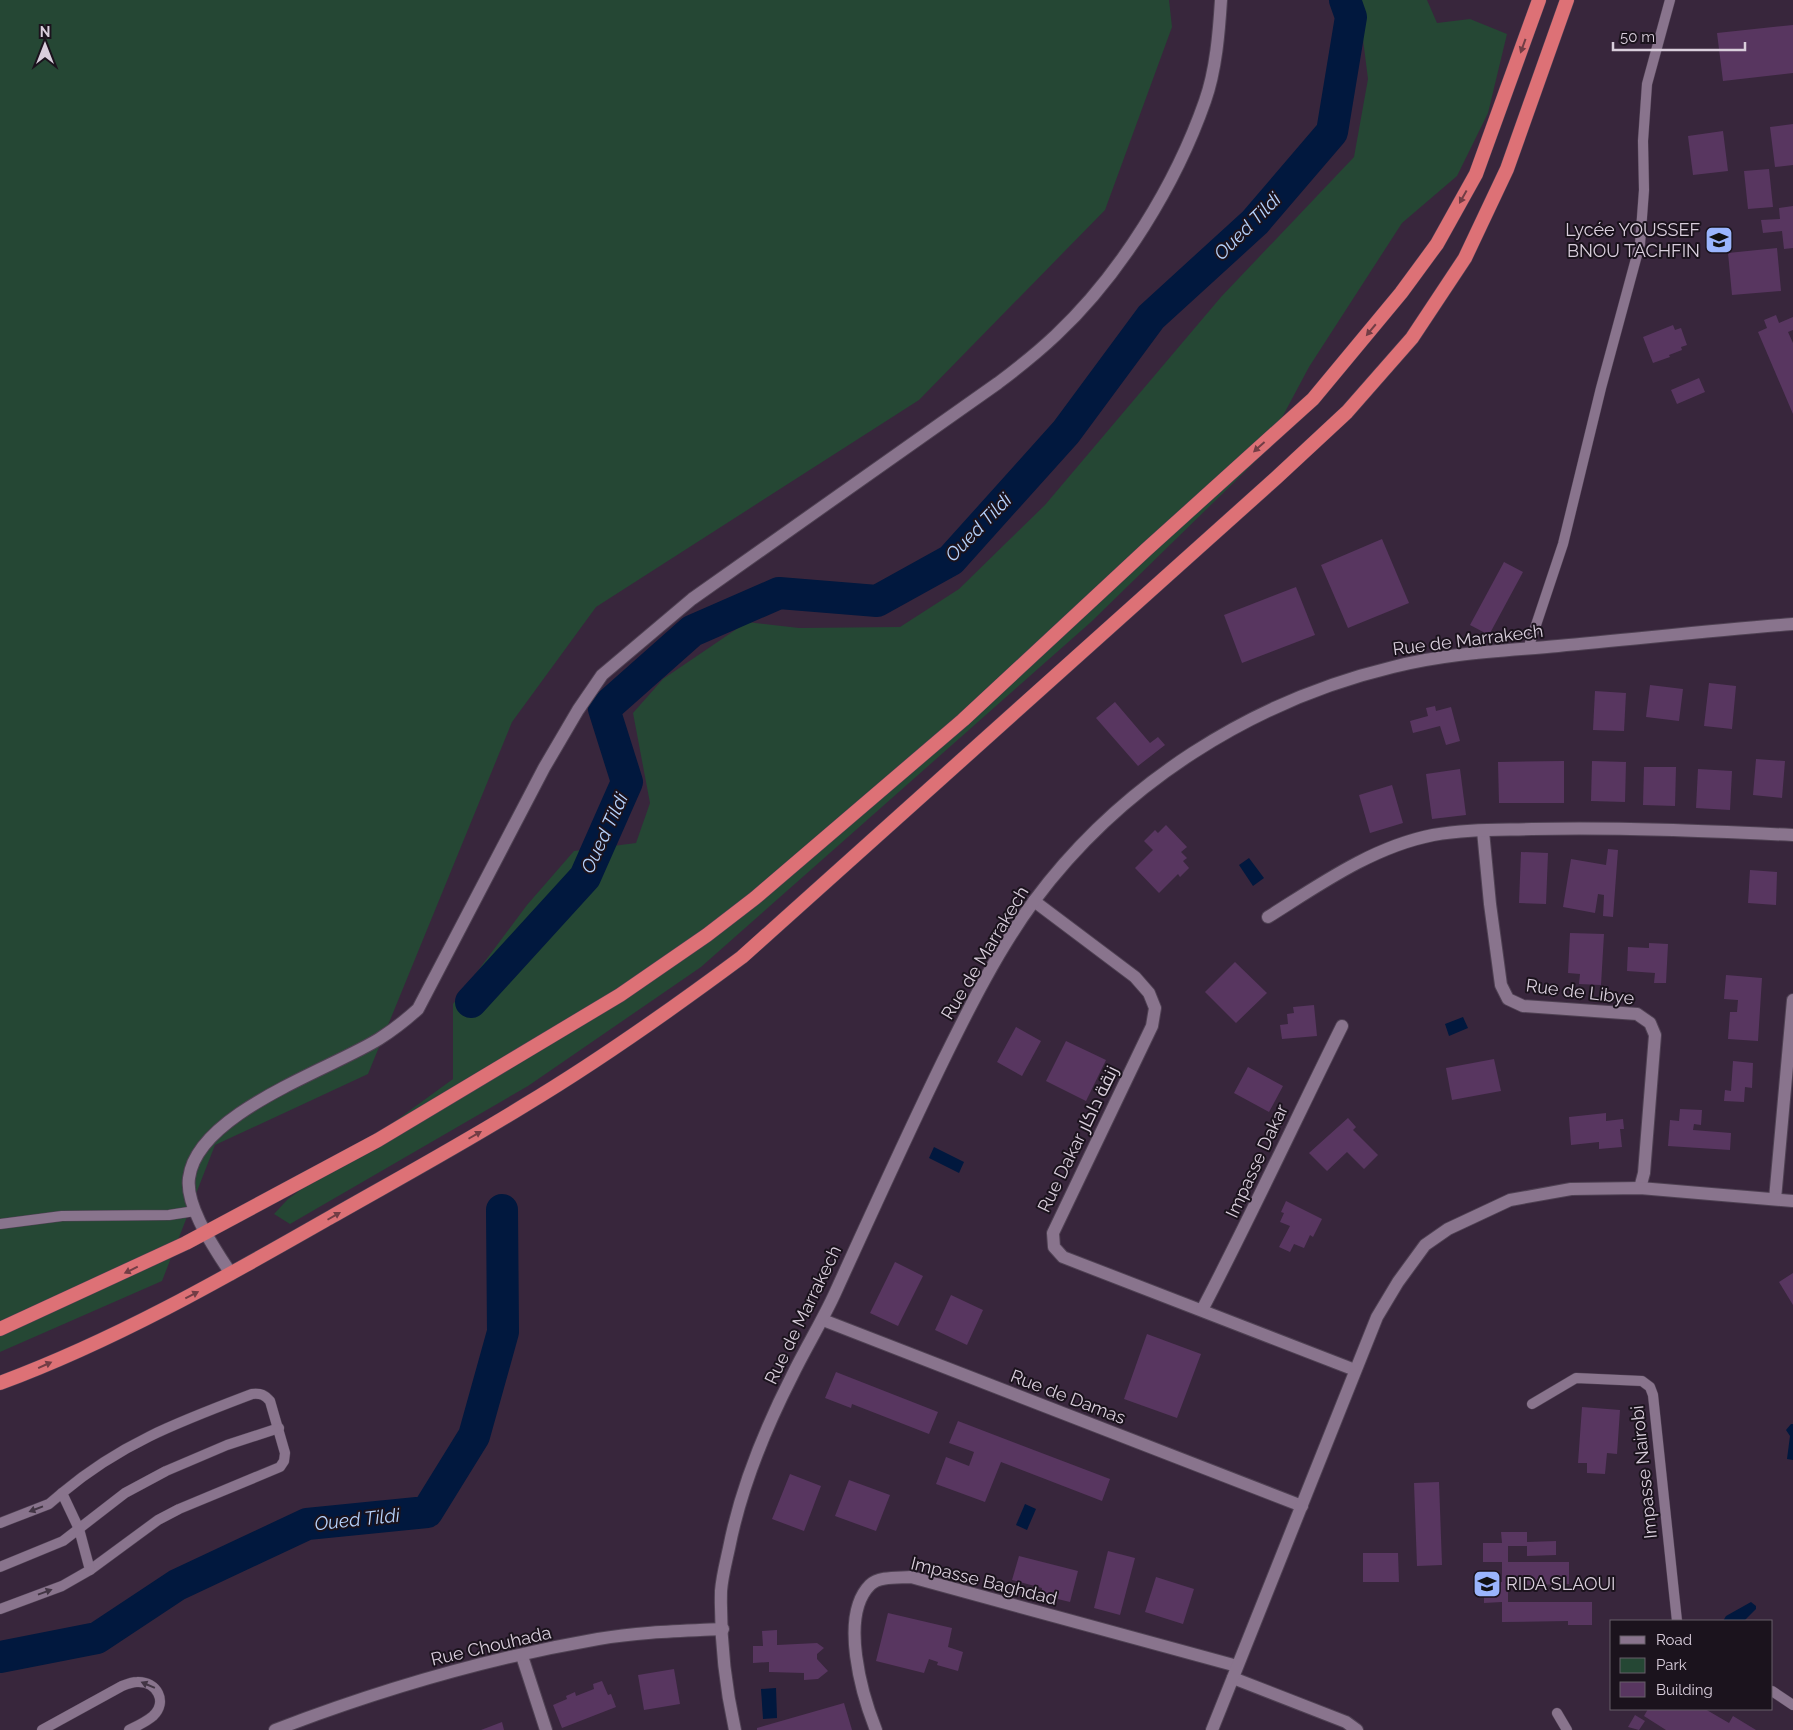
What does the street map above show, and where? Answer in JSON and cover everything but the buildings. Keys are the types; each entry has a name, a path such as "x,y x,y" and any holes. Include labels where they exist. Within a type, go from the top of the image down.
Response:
{"highway":[{"path":"0,1329 100,1284 206,1232 378,1140 620,996 707,935 755,898 963,720 1147,549 1313,399 1401,293 1437,244 1476,174 1539,0"},
{"path":"0,1383 105,1338 231,1274 526,1105 654,1022 742,957 1347,412 1412,338 1465,258 1507,169 1567,0"}],"street":[{"path":"231,1274 195,1211 189,1179 196,1155 219,1128 270,1096 378,1040 418,1009 544,768 578,710 602,675 692,599 998,383 1035,354 1078,312 1119,262 1154,212 1185,149 1206,99 1217,45 1221,0"},
{"name":"Rue de Marrakech","path":"735,1730 728,1700 721,1588 736,1514 747,1476 792,1376 823,1320 882,1189 974,998 1034,902 1075,852 1116,811 1161,774 1214,738 1265,712 1327,686 1394,666 1442,657 1674,633 1793,624"},
{"path":"1268,917 1334,876 1372,856 1434,835 1483,831 1596,828 1793,835"},
{"name":"Rue de Libye","path":"1483,831 1501,986 1508,999 1524,1006 1637,1014 1650,1023 1655,1035 1644,1173 1640,1188"},
{"name":"Rue Dakar زنقة داكار","path":"1034,902 1135,977 1149,992 1155,1008 1152,1026 1053,1233 1054,1247 1062,1257 1355,1370"},
{"path":"1775,1198 1793,1000"},
{"name":"Impasse Dakar","path":"1202,1310 1262,1193 1309,1091 1342,1026"},
{"path":"1212,1730 1377,1317 1398,1282 1425,1245 1448,1230 1510,1200 1571,1189 1640,1188 1793,1200"},
{"name":"Rue de Damas","path":"823,1320 1302,1506"},
{"name":"Impasse Baghdad","path":"876,1730 860,1681 855,1621 858,1602 870,1584 887,1578 911,1578 1235,1672 1346,1722 1357,1730"},
{"name":"Rue Chouhada","path":"275,1730 446,1673 599,1639 723,1629"},
{"path":"522,1656 546,1730"}],"lane":[{"path":"1528,649 1563,544 1601,388 1640,244 1644,190 1643,141 1647,84 1670,0"},
{"path":"0,1224 62,1216 168,1215 195,1211"},
{"name":"Impasse Nairobi","path":"1532,1404 1576,1378 1642,1381 1650,1387 1653,1395 1677,1620"},
{"path":"0,1523 49,1504 103,1462 147,1436 252,1394 266,1395 270,1401 286,1453 280,1467 192,1503 158,1520 90,1570 62,1586 0,1610"},
{"path":"0,1567 63,1541 125,1493 166,1470 279,1428"},
{"path":"62,1494 79,1529 90,1570"},
{"path":"42,1730 122,1686 136,1682 146,1683 155,1687 159,1694 160,1704 154,1715 129,1730"},
{"path":"1773,1692 1793,1705"},
{"path":"1557,1713 1567,1730"}],"green space":[{"path":"0,0 1169,0 1172,27 1105,210 919,400 596,607 512,722 368,1074 215,1145 162,1281 0,1352"},
{"path":"1358,0 1427,0 1437,23 1470,19 1507,34 1488,113 1457,176 1402,223 1309,367 1262,455 1091,622 701,967 528,1086 290,1224 274,1214 288,1199 453,1079 453,1004 527,905 574,851 636,843 650,803 633,713 663,679 747,622 799,628 900,627 959,589 1045,505 1221,297 1354,157 1368,79"}],"water":[{"path":"1249,858 1264,878 1253,886 1239,865"},
{"path":"1463,1017 1468,1028 1449,1036 1445,1024"},
{"path":"934,1147 964,1162 959,1173 929,1158"},
{"path":"1793,1424 1793,1460 1787,1459 1790,1436 1786,1430"},
{"path":"1025,1504 1036,1509 1027,1530 1016,1525"},
{"path":"1751,1602 1756,1606 1756,1609 1745,1620 1724,1620 1726,1616"},
{"path":"776,1688 777,1718 763,1719 761,1689"}],"waterway":[{"name":"Oued Tildi","path":"471,1002 585,877 627,782 604,709 692,631 779,593 877,601 951,560 1066,432 1151,317 1255,222 1332,132 1351,17 1345,0"},
{"name":"Oued Tildi","path":"0,1657 97,1638 177,1585 307,1524 427,1512 474,1436 503,1332 502,1210"}],"place":[{"name":"Lycée YOUSSEF BNOU TACHFIN","path":"1719,240"},
{"name":"RIDA SLAOUI","path":"1487,1584"}]}
